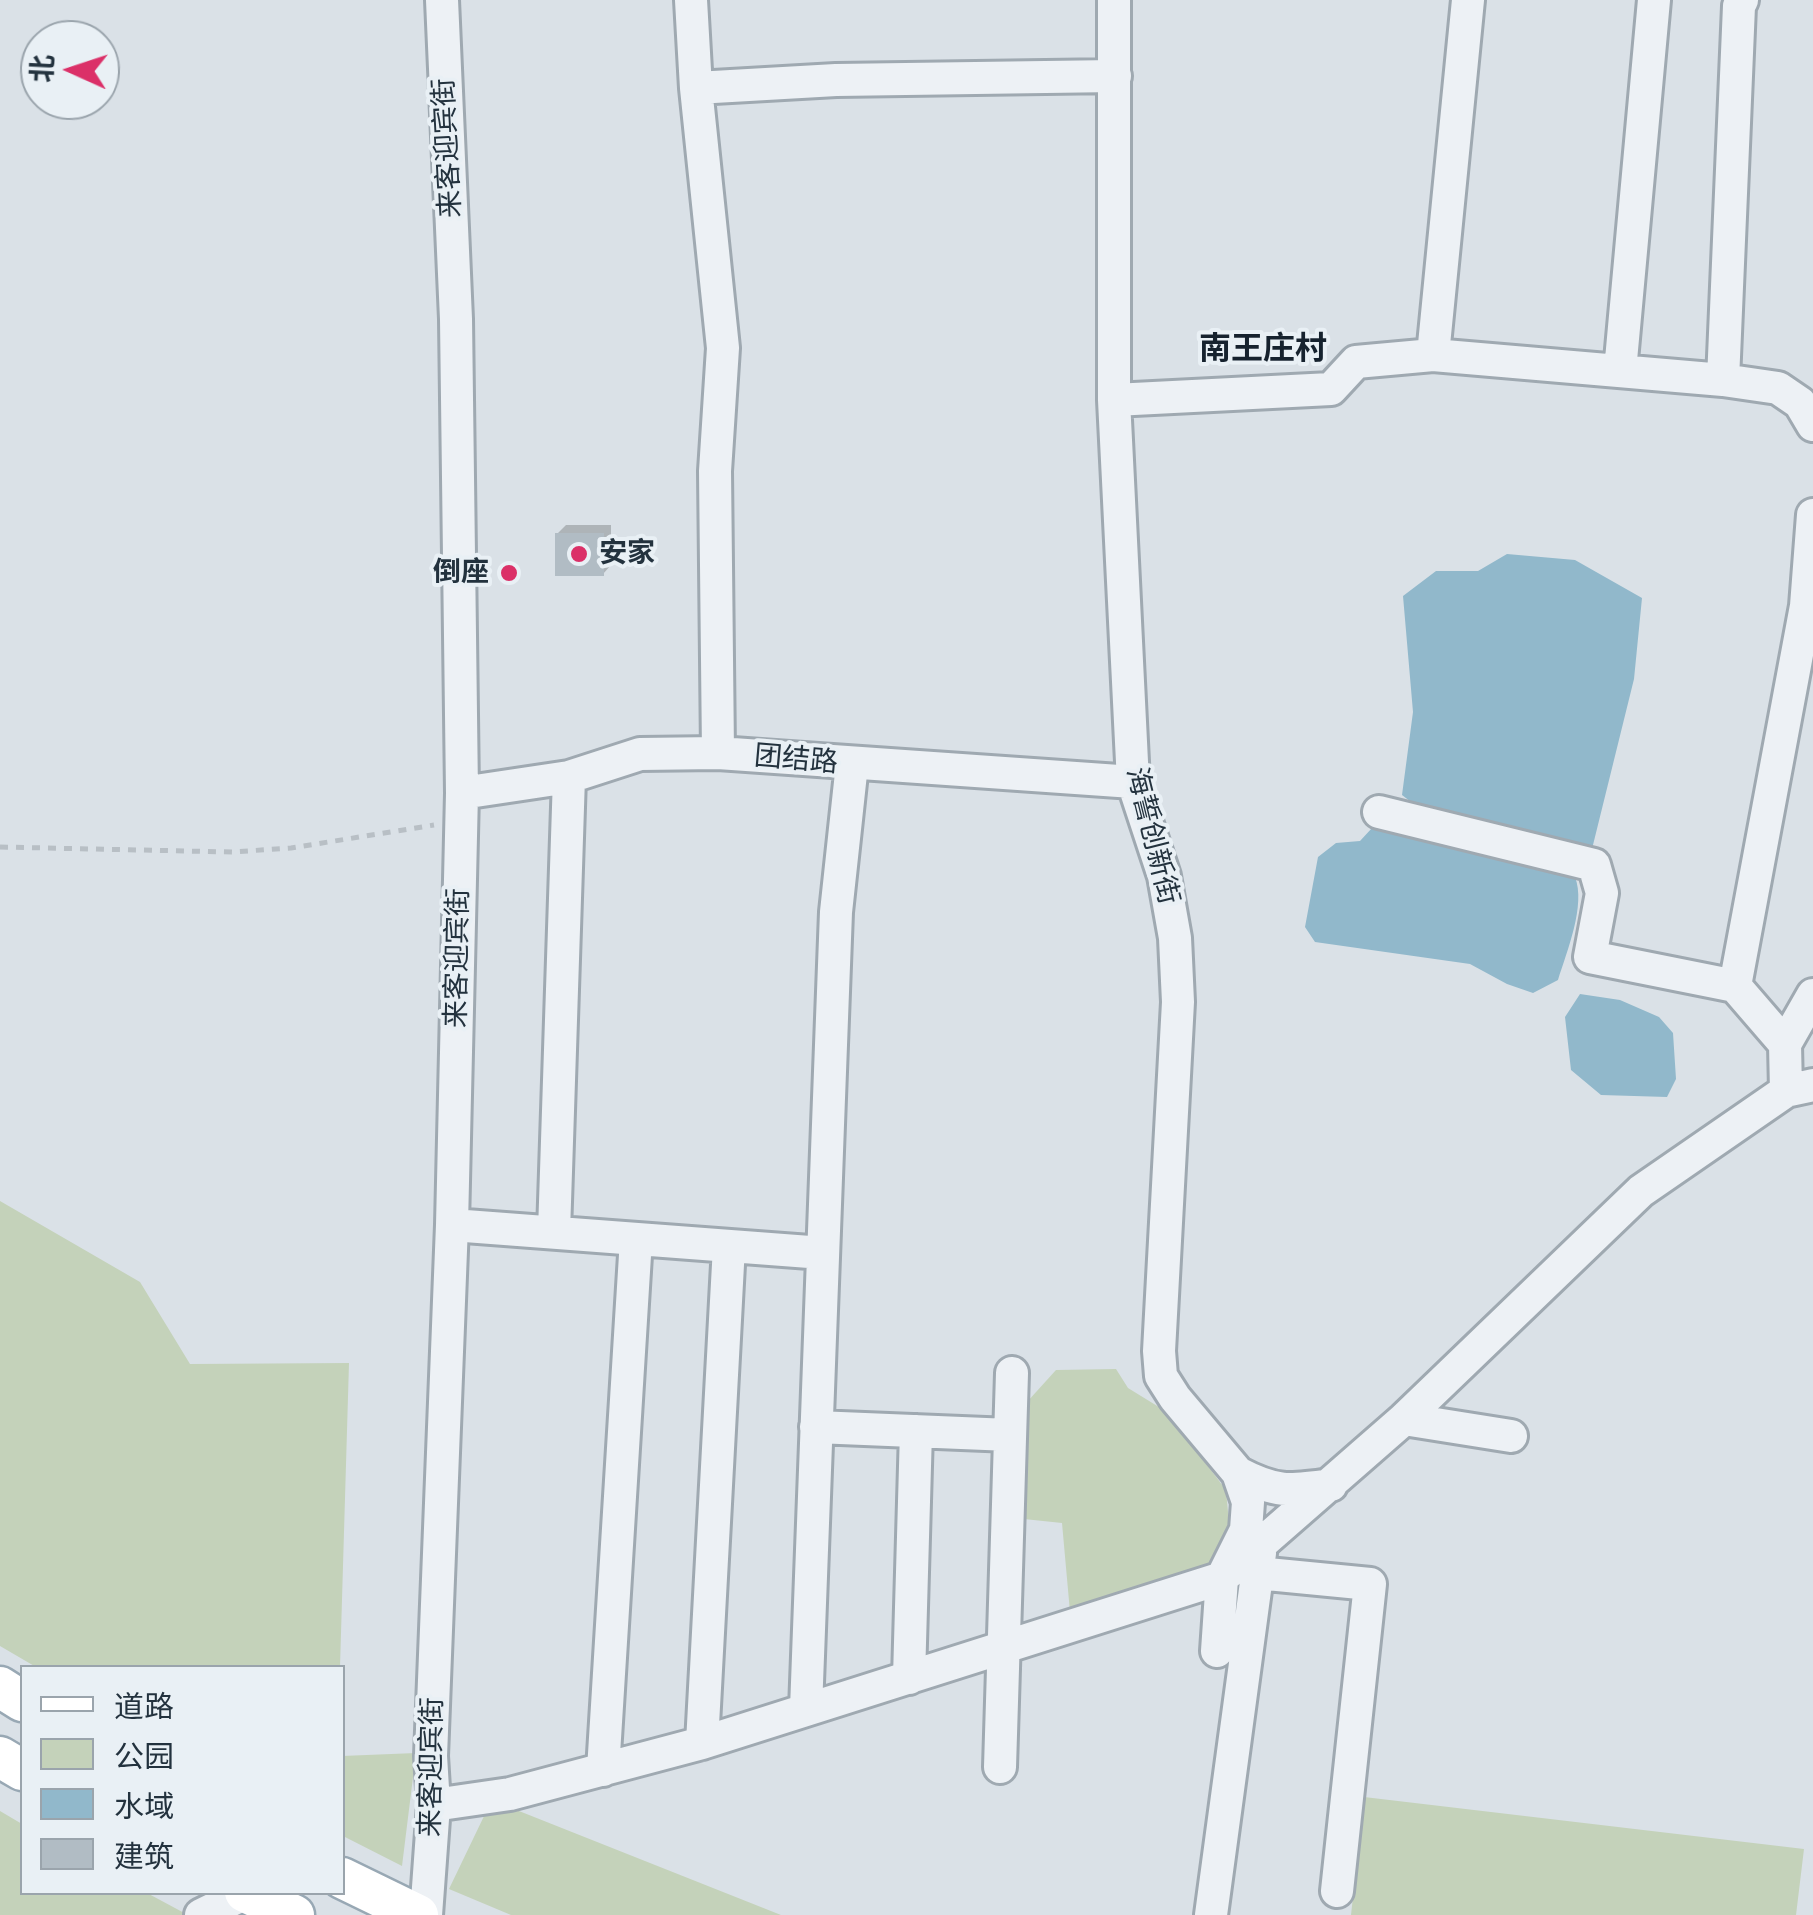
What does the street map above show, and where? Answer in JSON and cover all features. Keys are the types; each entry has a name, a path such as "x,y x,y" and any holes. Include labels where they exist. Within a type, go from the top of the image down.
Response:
{"main road":[{"path":"345,1879 418,1915"},
{"path":"250,1895 294,1915"}],"street":[{"name":"来客迎宾街","path":"426,1915 434,1806 431,1756 452,1224 462,807 456,320 442,0"},
{"path":"691,0 696,88 724,348 715,472 718,753"},
{"name":"海誓创新街","path":"1114,0 1114,400 1133,782 1164,876 1175,938 1178,1002 1159,1351 1161,1376 1238,1473 1248,1502 1246,1530 1222,1578"},
{"path":"1433,355 1468,0"},
{"path":"1620,371 1654,0"},
{"path":"1723,380 1742,0"},
{"path":"696,88 836,80 1115,76"},
{"path":"1114,400 1332,389 1356,362 1433,355 1778,388 1800,403 1813,425"},
{"path":"1734,986 1810,606 1813,516"},
{"name":"团结路","path":"462,807 640,754 718,753 1133,782"},
{"path":"806,1709 836,912 852,764"},
{"path":"554,1232 569,778"},
{"path":"434,1806 510,1794 702,1743 1222,1578 1259,1559 1331,1484 1641,1191 1800,1088 1785,1044 1734,986 1590,956 1602,893 1594,865 1379,812"},
{"path":"1785,1044 1813,995"},
{"path":"452,1224 824,1253"},
{"path":"604,1770 636,1238"},
{"path":"702,1743 729,1246"},
{"path":"1000,1767 1012,1373"},
{"path":"1404,1419 1511,1436"},
{"path":"816,1427 1010,1436"},
{"path":"909,1678 916,1432"},
{"path":"1238,1473 1265,1487 1292,1490 1331,1484"},
{"path":"1259,1559 1370,1584 1337,1891"},
{"path":"1211,1915 1259,1559"},
{"path":"1217,1651 1222,1578"},
{"path":"201,1915 242,1895"}],"path":[{"path":"0,847 232,852 291,848 462,807"}],"green space":[{"path":"0,1201 140,1282 190,1364 349,1363 340,1665 33,1665 0,1646"},
{"path":"1116,1369 1128,1388 1167,1412 1226,1490 1230,1534 1214,1563 1197,1573 1070,1612 1062,1523 1024,1519 1027,1402 1056,1370"},
{"path":"416,1753 402,1866 345,1837 345,1756"},
{"path":"1364,1797 1804,1849 1796,1915 1351,1915"},
{"path":"0,1811 20,1823 20,1895 151,1895 188,1915 0,1915"},
{"path":"519,1811 781,1915 511,1915 449,1889 486,1812"}],"water":[{"path":"1507,554 1575,560 1642,598 1634,679 1592,849 1433,819 1402,795 1413,712 1403,596 1436,571 1478,571"},
{"path":"1372,828 1575,877 1577,914 1558,980 1533,993 1470,964 1315,942 1305,927 1318,857 1336,843 1360,841"},
{"path":"1580,994 1620,1000 1659,1017 1673,1033 1676,1079 1667,1097 1601,1095 1571,1070 1565,1017"}],"building":[{"name":"安家","path":"555,533 604,533 604,576 555,576"}],"place":[{"name":"安家","path":"579,554"},
{"name":"倒座","path":"509,573"}],"district":[{"name":"南王庄村","path":"1263,350"}]}
